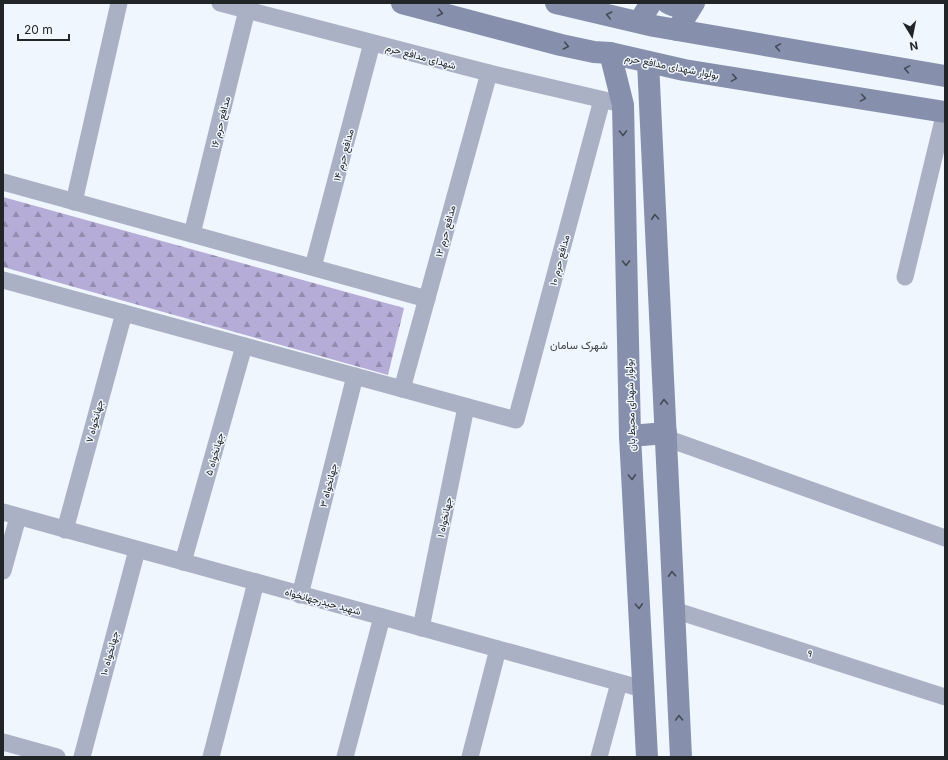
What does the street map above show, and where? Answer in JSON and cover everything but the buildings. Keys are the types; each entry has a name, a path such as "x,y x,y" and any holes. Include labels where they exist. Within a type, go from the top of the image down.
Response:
{"street":[{"path":"74,202 119,3"},
{"name":"شهدای مدافع حرم","path":"220,3 489,73 612,102"},
{"name":"بولوار شهدای مدافع حرم","path":"402,3 561,45 594,52 610,53 684,70 945,112"},
{"path":"556,3 677,30 945,76"},
{"path":"639,22 651,3"},
{"path":"668,3 672,6 683,7 692,3"},
{"path":"677,30 692,3"},
{"name":"مدافع حرم ۱۶","path":"192,234 248,10"},
{"name":"مدافع حرم ۱۴","path":"313,267 372,43"},
{"name":"بولوار شهدای محیط بان","path":"610,53 647,757"},
{"path":"648,62 681,757"},
{"name":"مدافع حرم ۱۲","path":"402,389 489,73"},
{"name":"مدافع حرم ۱۰","path":"466,407 516,420 612,102"},
{"path":"905,277 945,112"},
{"path":"3,182 427,298"},
{"path":"3,280 466,407"},
{"name":"جهانخواه ۷","path":"65,530 124,313"},
{"name":"جهانخواه ۵","path":"183,562 244,346"},
{"name":"جهانخواه ۳","path":"300,595 355,376"},
{"name":"جهانخواه ۱","path":"421,628 466,407"},
{"path":"630,436 666,436 945,538"},
{"path":"3,571 11,515"},
{"name":"شهید حیدرجهانخواه","path":"11,515 643,689"},
{"name":"جهانخواه ۱۰","path":"82,757 137,550"},
{"path":"211,757 256,582"},
{"name":"۹","path":"674,610 945,696"},
{"path":"345,757 382,617"},
{"path":"470,757 498,649"},
{"path":"599,757 620,683"},
{"path":"3,742 57,757"}],"green space":[{"path":"3,197 404,308 388,375 3,267"}],"district":[{"name":"شهرک سامان","path":"579,345"}]}
